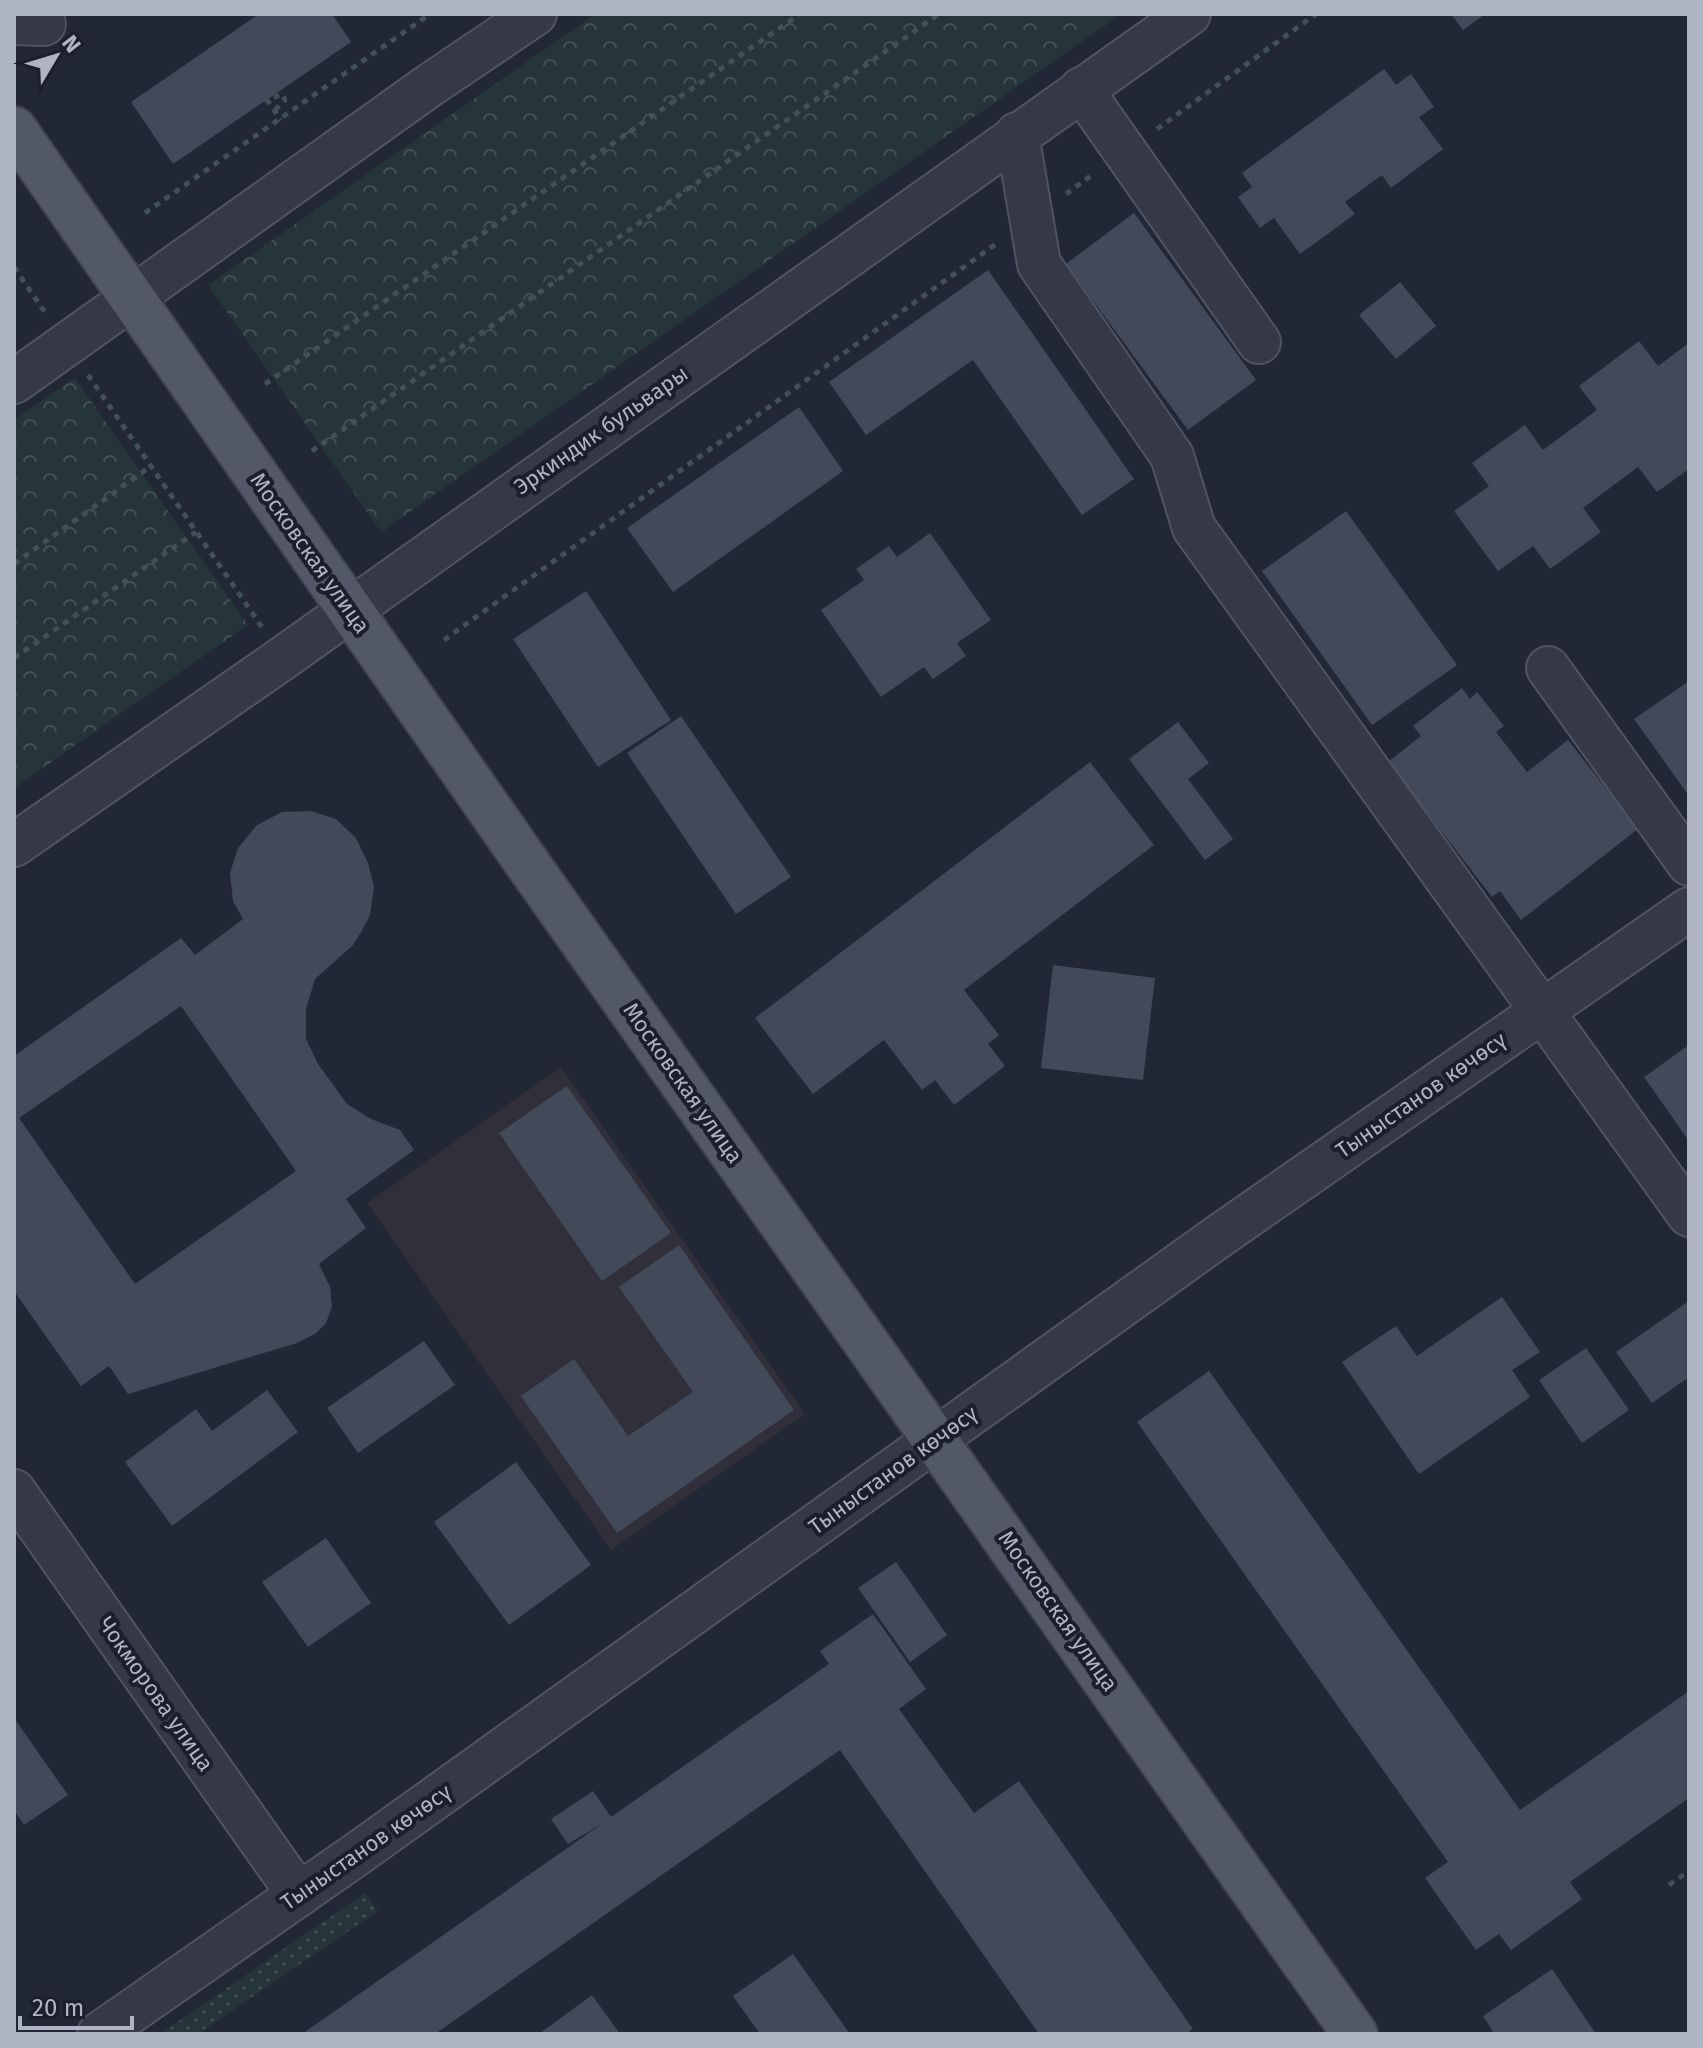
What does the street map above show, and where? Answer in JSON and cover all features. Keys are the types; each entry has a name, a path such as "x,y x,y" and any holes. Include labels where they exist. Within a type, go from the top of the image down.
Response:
{"main road":[{"name":"Московская улица","path":"14,129 1355,2034"}],"street":[{"path":"14,382 535,14"},
{"name":"Эркиндик бульвары","path":"14,845 283,658 1189,14"},
{"path":"1081,89 1259,342"},
{"path":"1017,134 1039,264 1172,456 1194,528 1689,1215"},
{"path":"1548,668 1689,864"},
{"name":"Тыныстанов көчөсү","path":"99,2034 299,1895 1222,1234 1689,909"},
{"name":"Чокморова улица","path":"14,1491 299,1895"}],"path":[{"path":"145,213 430,14"},
{"path":"265,384 800,14"},
{"path":"312,451 939,14"},
{"path":"444,640 1316,14"},
{"path":"275,110 281,120"},
{"path":"14,267 283,658"},
{"path":"14,564 151,466"},
{"path":"14,658 196,532"},
{"path":"1669,1885 1689,1871"}],"shaded area":[{"path":"561,1067 805,1414 611,1550 367,1203"}],"green space":[{"path":"595,14 1121,14 381,532 208,285"},
{"path":"75,378 248,625 14,788 14,420"},
{"path":"365,1893 378,1911 198,2034 160,2034"}],"building":[{"path":"259,14 332,14 351,42 173,164 131,102"},
{"path":"1451,14 1485,14 1463,30"},
{"path":"1384,69 1396,85 1411,74 1434,107 1419,117 1443,149 1391,188 1382,175 1345,202 1355,214 1300,254 1274,218 1260,228 1238,197 1252,187 1242,173"},
{"path":"1134,213 1256,380 1188,430 1066,264"},
{"path":"988,270 1134,479 1082,515 973,360 866,435 829,382"},
{"path":"1400,282 1436,326 1396,359 1359,315"},
{"path":"1639,341 1658,366 1689,343 1689,469 1657,492 1638,467 1583,508 1601,532 1550,569 1533,546 1498,571 1454,511 1489,486 1472,463 1525,425 1543,450 1597,410 1579,386"},
{"path":"799,407 843,471 673,592 627,528"},
{"path":"1346,511 1457,665 1372,725 1262,571"},
{"path":"930,533 991,620 957,643 966,656 933,679 924,667 881,697 821,610 864,580 856,569 889,546 897,557"},
{"path":"586,591 671,720 598,767 513,639"},
{"path":"1689,681 1689,796 1634,719"},
{"path":"1462,688 1470,699 1477,692 1504,726 1496,732 1527,772 1568,740 1638,829 1521,920 1500,891 1492,897 1388,762 1421,736 1413,726"},
{"path":"681,716 791,877 736,914 627,753"},
{"path":"1178,722 1209,763 1188,779 1233,839 1205,860 1129,759"},
{"path":"1090,762 1154,845 964,990 999,1035 988,1044 1005,1066 954,1105 935,1080 922,1090 884,1040 813,1094 755,1018"},
{"path":"311,811 336,819 356,838 368,863 374,886 370,915 353,945 315,979 306,1009 306,1039 318,1064 347,1104 371,1119 400,1130 414,1150 346,1199 366,1228 319,1264 330,1287 332,1307 326,1323 316,1333 297,1343 128,1394 109,1366 81,1386 14,1291 14,1056 181,938 195,955 243,919 233,901 230,873 238,848 257,825 282,812","holes":["181,1006 296,1171 135,1284 19,1118"]},
{"path":"1053,965 1155,978 1143,1080 1041,1068"},
{"path":"1689,1045 1689,1141 1644,1077"},
{"path":"567,1086 671,1233 602,1281 499,1133"},
{"path":"679,1245 794,1410 617,1533 521,1396 574,1359 628,1436 693,1392 619,1287"},
{"path":"1502,1297 1540,1352 1512,1370 1530,1397 1419,1474 1342,1362 1396,1326 1417,1356"},
{"path":"1689,1301 1689,1377 1652,1403 1616,1352"},
{"path":"424,1341 455,1385 358,1453 327,1408"},
{"path":"1586,1348 1629,1410 1582,1443 1539,1380"},
{"path":"1209,1371 1520,1810 1689,1691 1689,1798 1570,1882 1582,1899 1511,1950 1499,1934 1476,1950 1425,1878 1448,1862 1137,1422"},
{"path":"267,1390 298,1432 172,1526 125,1462 196,1409 212,1431"},
{"path":"516,1462 591,1565 509,1625 434,1522"},
{"path":"326,1538 371,1603 308,1647 262,1582"},
{"path":"896,1562 947,1635 910,1662 858,1588"},
{"path":"873,1614 926,1689 899,1709 974,1813 1019,1781 1193,2029 1185,2034 1039,2034 840,1750 435,2034 302,2034 603,1823 568,1844 551,1819 593,1791 611,1817 829,1664 820,1651"},
{"path":"14,1718 68,1795 24,1825 14,1810"},
{"path":"793,1954 850,2034 760,2034 733,1996"},
{"path":"1552,1969 1596,2034 1489,2034 1493,2031 1483,2016"},
{"path":"592,1995 620,2034 539,2034"}]}
